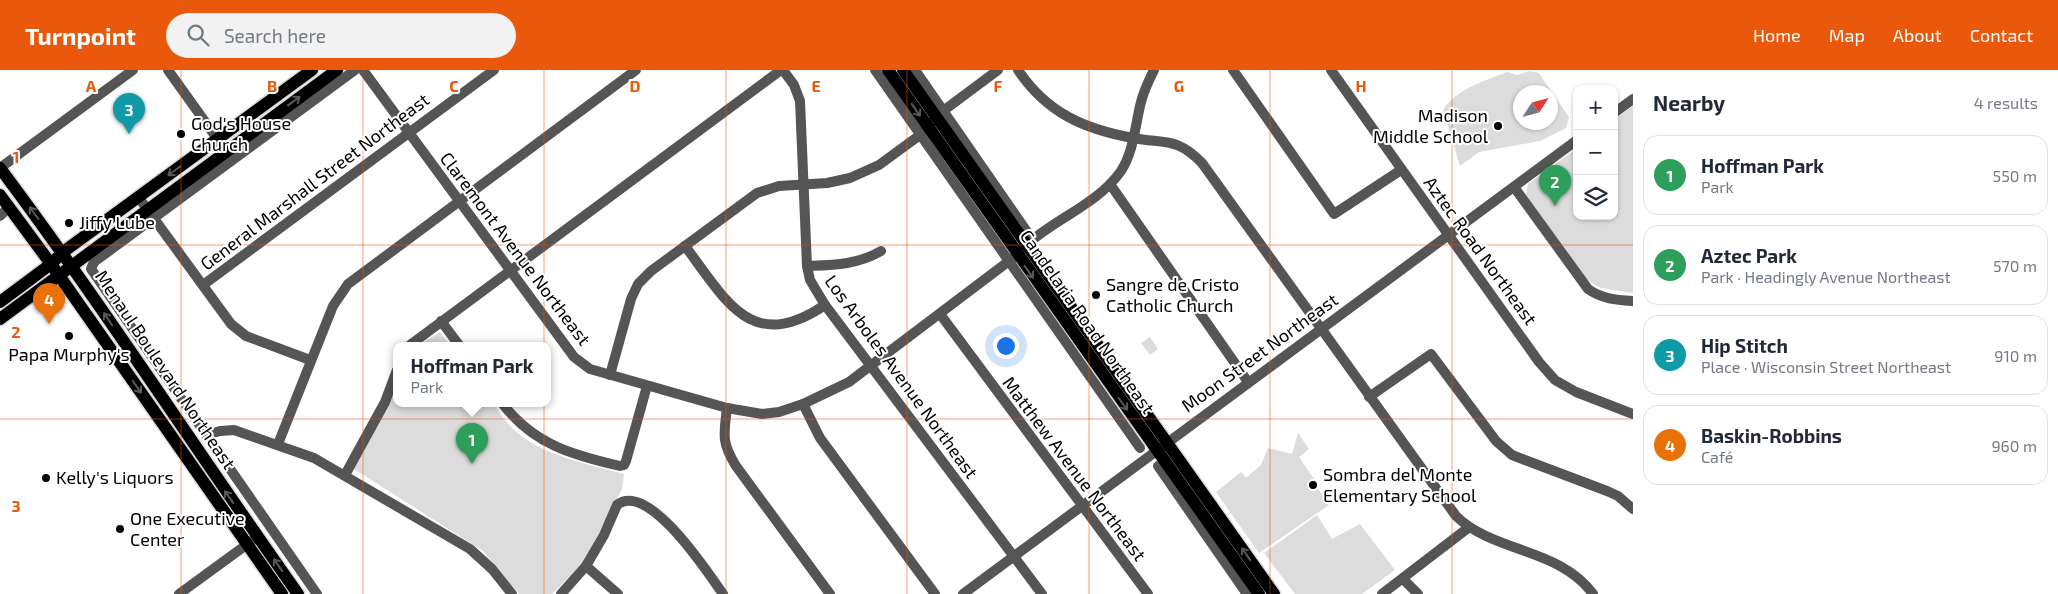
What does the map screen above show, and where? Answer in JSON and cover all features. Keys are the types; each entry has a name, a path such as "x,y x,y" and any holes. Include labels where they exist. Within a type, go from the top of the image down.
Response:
{"main road":[{"path":"0,302 51,264 63,252 312,70"},
{"path":"0,319 73,266 151,214 226,151 337,70"},
{"name":"Candelaria Road Northeast","path":"888,70 924,131 1013,258 1162,446 1274,594"},
{"name":"Candelaria Road Northeast","path":"904,70 940,114 1029,242 1258,594"},
{"name":"Menaul Boulevard Northeast","path":"0,168 73,266 252,541 282,594"},
{"name":"Menaul Boulevard Northeast","path":"0,195 252,541 298,594"}],"street":[{"path":"0,168 133,70"},
{"path":"168,70 226,151"},
{"path":"317,594 92,272 92,265 151,214 355,70"},
{"name":"Claremont Avenue Northeast","path":"364,70 574,357 590,369 727,408 762,414 779,412 803,404 849,382 1013,258 1029,242 1110,184 1121,170 1129,154 1141,101 1146,85 1154,70"},
{"name":"General Marshall Street Northeast","path":"203,285 494,70"},
{"path":"278,444 333,306 348,284 636,70"},
{"path":"414,342 782,70"},
{"name":"Los Arboles Avenue Northeast","path":"782,70 794,85 800,101 806,266 810,280 825,305 870,366 1042,594"},
{"path":"875,70 924,131"},
{"path":"915,70 940,114"},
{"path":"610,374 632,299 638,284 651,271 757,193 779,186 827,183 866,172 879,165 924,131 940,114 998,70"},
{"path":"1018,70 1040,96 1060,112 1086,127 1134,138 1176,143 1191,152 1202,163 1444,502 1468,528 1559,565 1575,575 1593,594"},
{"path":"1234,70 1334,214 1401,170"},
{"name":"Aztec Road Northeast","path":"1331,70 1539,362 1555,380 1576,392 1633,414"},
{"path":"1618,110 1633,99"},
{"name":"Moon Street Northeast","path":"963,594 1573,143"},
{"path":"1110,184 1248,382"},
{"path":"1514,187 1588,289 1598,296 1608,299 1633,301"},
{"path":"139,198 238,331 246,336 310,360"},
{"path":"0,216 9,206"},
{"path":"685,246 728,303 744,316 761,323 778,325 794,323 825,305"},
{"path":"806,266 853,263 867,259 881,251"},
{"path":"1013,258 1140,448"},
{"name":"Matthew Avenue Northeast","path":"940,314 1148,594"},
{"path":"441,321 457,342"},
{"path":"1369,397 1431,354 1496,441 1512,455 1607,491 1618,496 1633,509"},
{"path":"345,475 385,402 393,381"},
{"path":"506,407 524,428 542,440 565,451 620,466 624,465 626,461 647,386"},
{"path":"803,404 820,438 935,594"},
{"path":"727,408 723,435 727,452 830,594"},
{"path":"206,435 234,430 314,458 470,549 492,569 512,594"},
{"path":"1158,466 1247,594"},
{"path":"561,594 586,566 604,535 617,505 626,501 638,503 651,509 663,518 676,531 723,594"},
{"path":"1382,594 1468,528"},
{"path":"179,594 252,541"},
{"path":"586,566 618,594"},
{"path":"1403,579 1418,594"}],"shaded area":[{"path":"1530,71 1539,73 1547,85 1513,85 1513,130 1558,130 1558,101 1569,117 1566,128 1540,141 1479,152 1460,166 1443,110 1455,96 1463,91 1507,72 1517,75"},
{"path":"1633,106 1633,293 1601,288 1586,279 1526,195 1528,184 1573,151 1573,220 1618,220 1618,117"},
{"path":"440,332 448,342 424,342"},
{"path":"1150,337 1158,349 1150,355 1141,343"},
{"path":"393,395 393,407 496,407 511,427 535,445 564,457 624,474 622,489 583,563 552,594 519,594 483,551 354,469"},
{"path":"1298,433 1309,449 1299,457 1314,479 1312,486 1315,484 1329,505 1259,553 1216,492 1241,472 1246,478 1261,465 1268,448 1292,454"},
{"path":"1317,515 1332,539 1360,524 1395,570 1362,594 1295,594 1264,553"}],"place":[{"name":"Madison Middle School","path":"1498,126"},
{"name":"Hip Stitch","path":"129,134"},
{"name":"God's House Church","path":"181,134"},
{"name":"Aztec Park","path":"1555,206"},
{"name":"Jiffy Lube","path":"69,223"},
{"name":"Sangre de Cristo Catholic Church","path":"1096,295"},
{"name":"Baskin-Robbins","path":"49,324"},
{"name":"Papa Murphy's","path":"69,336"},
{"name":"Hoffman Park","path":"472,464"},
{"name":"Kelly's Liquors","path":"46,478"},
{"name":"Sombra del Monte Elementary School","path":"1313,485"},
{"name":"One Executive Center","path":"120,529"}]}
